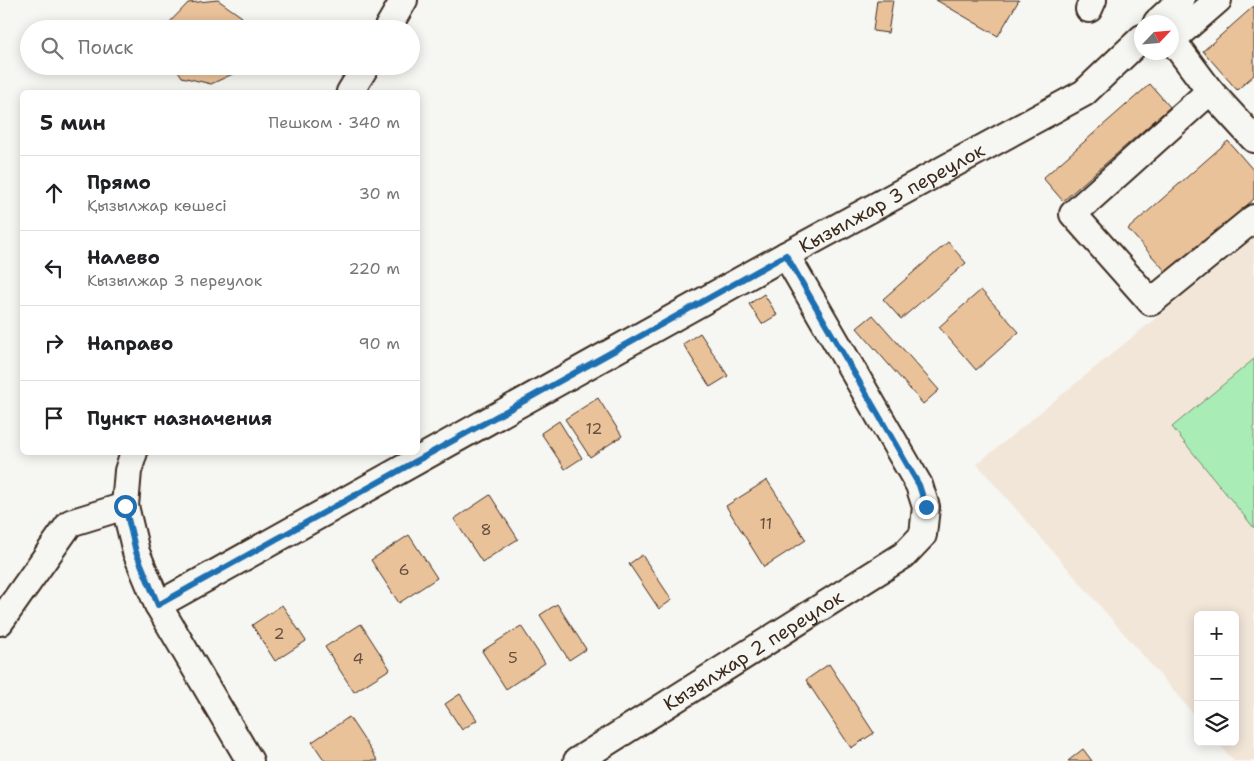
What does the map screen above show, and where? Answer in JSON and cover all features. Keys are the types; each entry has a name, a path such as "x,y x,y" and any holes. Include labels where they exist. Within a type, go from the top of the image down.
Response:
{"street":[{"path":"392,20 404,0"},
{"path":"1165,15 1181,0"},
{"path":"1218,0 1172,40 1210,91 1254,139"},
{"name":"Кызылжар 3 переулок","path":"158,605 786,255 1084,93 1134,46"},
{"path":"351,90 360,75"},
{"path":"1210,91 1073,214 1152,302 1254,218"},
{"name":"Кызылжар 2 переулок","path":"577,761 904,555 923,535 926,507 919,485 786,255"},
{"path":"133,455 128,471 125,506 136,552 158,605 250,761"},
{"path":"0,622 70,523 125,506"}],"shaded area":[{"path":"1254,238 1254,761 1234,761 1221,746 1239,746 1239,611 1194,611 1194,714 977,464"}],"green space":[{"path":"1254,359 1254,528 1172,427"}],"building":[{"path":"218,0 242,17 243,20 172,20 188,3"},
{"path":"877,0 893,0 888,33 873,31"},
{"path":"936,0 1019,0 998,36"},
{"path":"1254,6 1254,75 1237,90 1203,51"},
{"path":"181,75 230,75 211,84 182,77"},
{"path":"1150,84 1170,107 1063,201 1043,178"},
{"path":"1228,141 1254,171 1254,199 1168,274 1128,229"},
{"path":"948,242 966,263 901,319 883,299"},
{"path":"981,290 1019,332 976,370 939,327"},
{"path":"764,294 777,315 762,324 749,304"},
{"path":"873,315 939,390 923,404 857,328"},
{"path":"700,333 728,376 710,387 683,344"},
{"path":"598,398 622,436 590,457 565,419"},
{"path":"559,421 582,458 565,469 541,433"},
{"path":"767,480 806,540 764,567 726,506"},
{"path":"490,495 518,539 482,562 454,519"},
{"path":"409,535 437,578 399,603 371,560"},
{"path":"642,555 672,600 659,609 629,564"},
{"path":"557,604 586,649 569,660 540,615"},
{"path":"282,605 306,641 275,661 252,625"},
{"path":"361,624 390,669 354,692 325,647"},
{"path":"521,626 545,663 506,689 482,651"},
{"path":"829,664 874,733 851,748 806,680"},
{"path":"460,694 477,720 462,730 445,704"},
{"path":"349,717 378,761 325,761 312,742"},
{"path":"1083,749 1092,761 1068,761"}],"route":[{"path":"125,506 136,552 158,605 786,255 919,485 926,507"}]}
